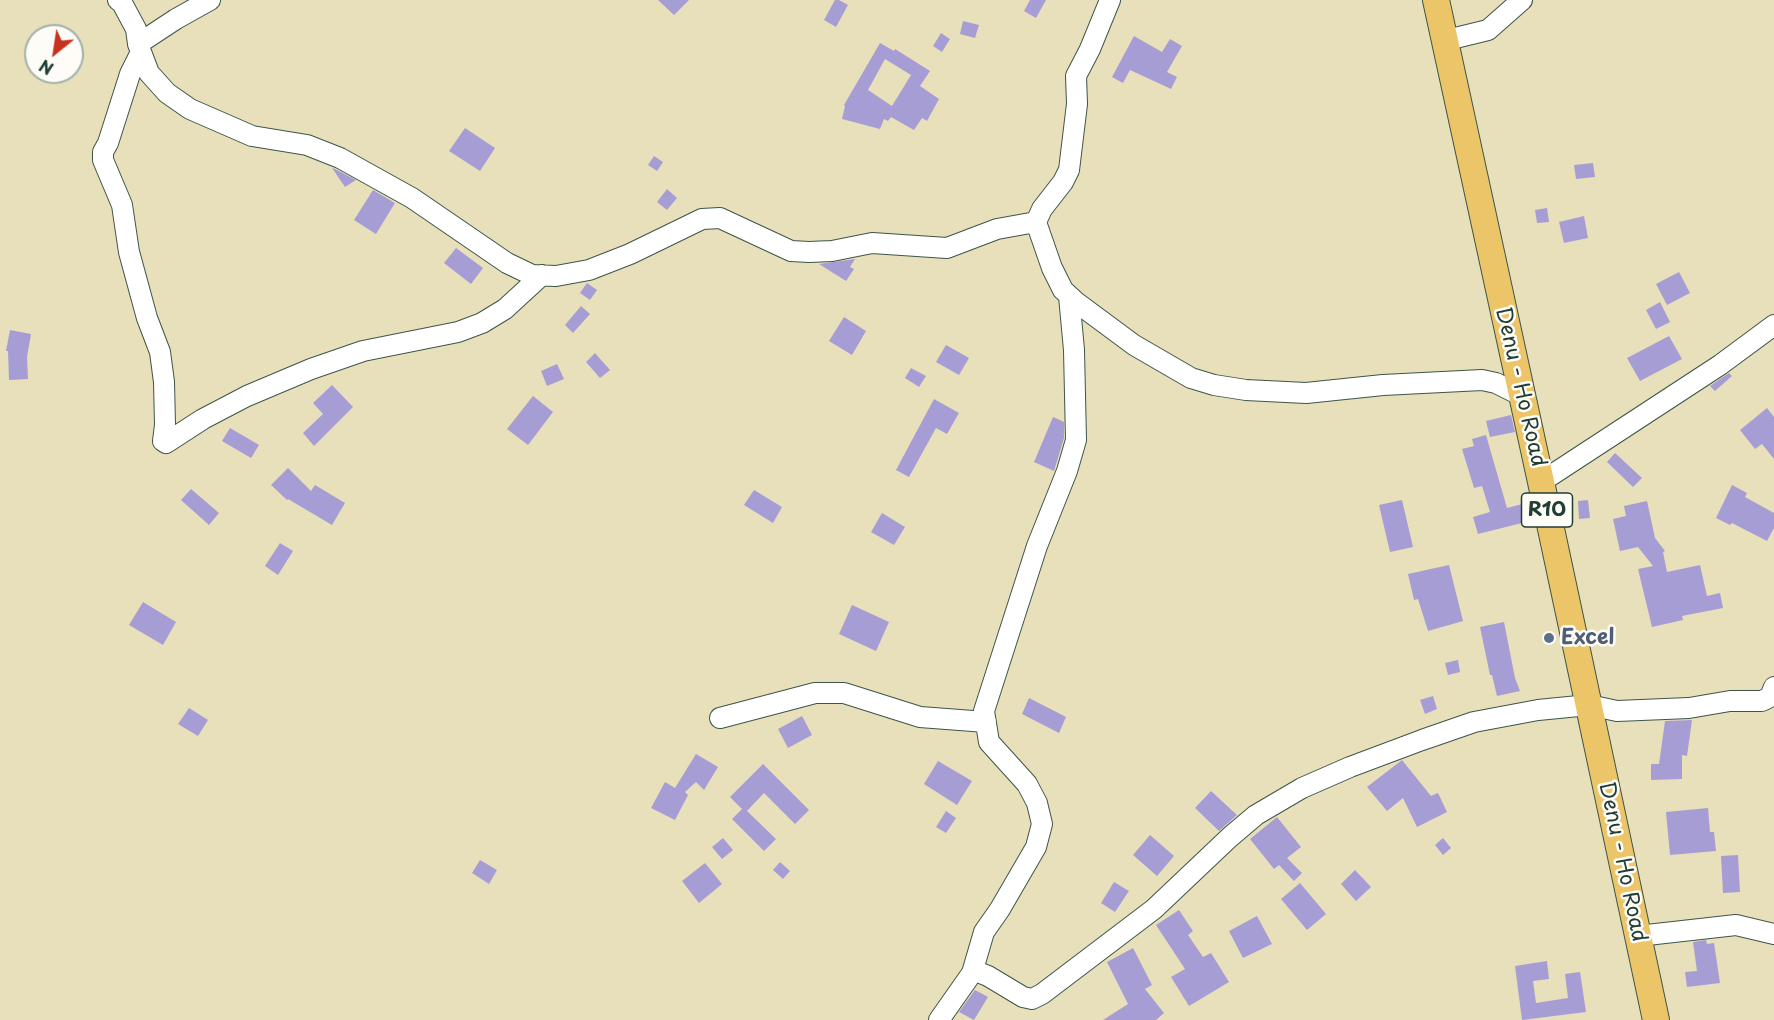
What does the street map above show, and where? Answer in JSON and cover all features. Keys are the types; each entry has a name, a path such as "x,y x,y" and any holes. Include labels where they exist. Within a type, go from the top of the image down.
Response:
{"main road":[{"name":"Denu - Ho Road","path":"1436,0 1443,41 1541,482 1656,1020"}],"street":[{"path":"118,0 122,3 136,29 149,73 167,93 190,109 252,136 307,145 340,158 412,198 507,263 532,275 556,276 589,270 630,254 702,219 720,218 790,251 809,252 832,251 872,243 947,248 997,229 1036,222"},
{"path":"210,0 176,19 140,48 103,152 103,160 122,205 129,252 147,318 160,352 164,382 163,441 166,443 203,419 247,396 311,369 363,351 458,332 482,323 505,309 542,275"},
{"path":"1110,0 1076,76 1077,104 1069,170 1063,182 1042,209 1036,222 1052,268 1063,290 1069,296 1134,345 1191,378 1214,385 1246,390 1306,393 1383,385 1482,380 1496,383 1522,396"},
{"path":"1443,41 1488,30 1522,0"},
{"path":"939,1020 972,973 984,932 1036,847 1042,824 1037,802 1028,784 989,741 984,711 1037,546 1067,471 1076,440 1074,350 1069,296"},
{"path":"1541,482 1719,365 1774,325"},
{"path":"972,973 978,972 988,976 1023,997 1032,999 1154,909 1256,815 1302,788 1422,740 1474,722 1538,710 1589,705 1617,711 1689,708 1730,701 1762,701 1770,697 1774,687"},
{"path":"720,718 815,693 844,693 920,717 986,722"},
{"path":"1638,936 1736,925 1774,934"}],"building":[{"path":"658,0 689,0 674,15"},
{"path":"835,0 848,5 836,27 824,20"},
{"path":"1030,0 1046,0 1036,18 1024,11"},
{"path":"963,21 979,25 975,38 960,34"},
{"path":"941,33 950,39 942,52 933,46"},
{"path":"1134,36 1162,52 1170,39 1182,46 1167,72 1177,77 1171,89 1130,70 1123,83 1112,77"},
{"path":"880,43 894,51 895,49 930,71 920,86 939,99 927,121 922,118 914,130 891,117 888,121 884,119 880,129 842,119 844,105","holes":["885,59 911,75 892,106 868,90"]},
{"path":"465,128 495,148 480,171 449,151"},
{"path":"654,156 663,162 657,171 648,165"},
{"path":"1593,163 1595,177 1576,179 1574,165"},
{"path":"332,168 335,169 356,180 345,187"},
{"path":"667,189 677,198 667,210 657,202"},
{"path":"373,190 395,203 376,234 354,220"},
{"path":"1547,208 1549,222 1537,223 1535,210"},
{"path":"1584,216 1588,238 1564,243 1559,222"},
{"path":"456,248 483,268 471,284 444,263"},
{"path":"855,259 850,267 854,269 846,281 819,264"},
{"path":"1679,272 1690,293 1667,305 1656,284"},
{"path":"587,283 597,290 590,300 580,293"},
{"path":"1660,302 1670,322 1656,329 1646,310"},
{"path":"581,306 590,314 573,333 565,325"},
{"path":"844,317 866,331 852,355 829,341"},
{"path":"10,330 31,334 27,357 28,379 9,380 8,351 6,351"},
{"path":"1669,336 1682,359 1640,381 1627,358"},
{"path":"946,345 969,358 959,375 936,362"},
{"path":"595,353 610,370 600,378 586,362"},
{"path":"557,364 564,379 547,386 541,371"},
{"path":"911,368 926,376 919,387 905,378"},
{"path":"1729,373 1732,376 1715,391 1710,386"},
{"path":"332,385 353,407 314,446 303,433 323,414 313,403"},
{"path":"533,396 553,412 528,445 507,429"},
{"path":"934,399 959,413 947,434 936,428 909,477 896,470"},
{"path":"1767,408 1774,417 1774,459 1762,444 1755,449 1740,430"},
{"path":"1511,415 1515,432 1490,437 1486,421"},
{"path":"1053,417 1064,422 1064,438 1054,471 1034,462"},
{"path":"230,428 259,445 251,458 222,441"},
{"path":"1486,435 1507,508 1530,502 1534,520 1478,534 1473,517 1490,512 1482,486 1474,488 1462,449 1474,446 1472,439"},
{"path":"1615,453 1642,478 1633,487 1607,462"},
{"path":"288,468 311,491 315,485 345,503 332,525 287,500 271,485"},
{"path":"1732,485 1747,493 1745,497 1774,513 1774,528 1767,541 1732,523 1730,525 1716,518"},
{"path":"191,489 219,513 209,525 181,500"},
{"path":"754,490 782,507 773,523 744,505"},
{"path":"1402,500 1413,547 1390,552 1379,505"},
{"path":"1588,500 1590,518 1579,519 1578,501"},
{"path":"1647,501 1655,538 1665,551 1663,552 1667,572 1700,565 1707,596 1720,593 1723,608 1682,616 1683,620 1652,627 1638,569 1653,566 1638,547 1620,551 1613,519 1626,516 1624,506"},
{"path":"882,513 905,527 894,545 871,532"},
{"path":"280,543 293,551 278,575 265,566"},
{"path":"1449,565 1463,621 1428,631 1418,599 1414,600 1408,574"},
{"path":"143,602 176,622 163,645 129,625"},
{"path":"852,605 889,622 876,651 839,634"},
{"path":"1504,622 1515,678 1520,691 1497,696 1480,627"},
{"path":"1458,660 1460,672 1448,675 1445,663"},
{"path":"1433,696 1437,709 1425,714 1420,700"},
{"path":"1029,698 1066,717 1059,733 1022,714"},
{"path":"189,708 208,720 198,736 178,724"},
{"path":"802,716 812,735 788,748 778,729"},
{"path":"1692,720 1687,756 1682,755 1682,779 1651,780 1651,764 1659,764 1665,721"},
{"path":"696,754 718,767 704,790 696,782 685,792 688,795 675,820 651,808 665,782 675,788"},
{"path":"1402,760 1431,796 1438,793 1447,812 1417,827 1403,798 1387,811 1367,787"},
{"path":"938,761 972,781 957,805 924,784"},
{"path":"763,764 809,810 795,824 764,793 747,811 776,839 764,851 732,819 742,809 730,797"},
{"path":"1211,791 1237,815 1219,831 1195,808"},
{"path":"1708,808 1710,832 1714,832 1716,851 1670,855 1666,812"},
{"path":"946,811 956,818 946,833 936,827"},
{"path":"1277,817 1301,847 1287,858 1302,873 1294,881 1279,865 1274,869 1250,839"},
{"path":"1150,835 1174,856 1157,876 1133,855"},
{"path":"723,838 733,850 722,859 712,847"},
{"path":"1443,838 1451,848 1443,855 1435,845"},
{"path":"1738,855 1740,892 1723,893 1721,856"},
{"path":"480,860 497,870 489,884 472,873"},
{"path":"780,862 790,871 783,879 773,870"},
{"path":"705,863 722,884 699,903 682,881"},
{"path":"1355,870 1371,887 1356,901 1341,884"},
{"path":"1114,882 1129,891 1115,912 1101,903"},
{"path":"1300,883 1326,914 1307,930 1281,899"},
{"path":"1179,910 1193,931 1188,935 1203,957 1211,953 1229,982 1189,1006 1171,977 1185,969 1156,925"},
{"path":"1257,916 1272,944 1243,958 1229,931"},
{"path":"1706,940 1707,944 1714,943 1720,983 1687,987 1685,972 1697,971 1693,942"},
{"path":"1133,948 1152,985 1145,989 1164,1013 1156,1020 1103,1020 1128,1004 1107,962"},
{"path":"1547,961 1549,979 1533,981 1536,1003 1568,998 1565,974 1580,972 1586,1012 1522,1020 1515,966"},
{"path":"975,990 988,997 974,1020 959,1012"}],"place":[{"name":"Excel","path":"1549,638"}]}
